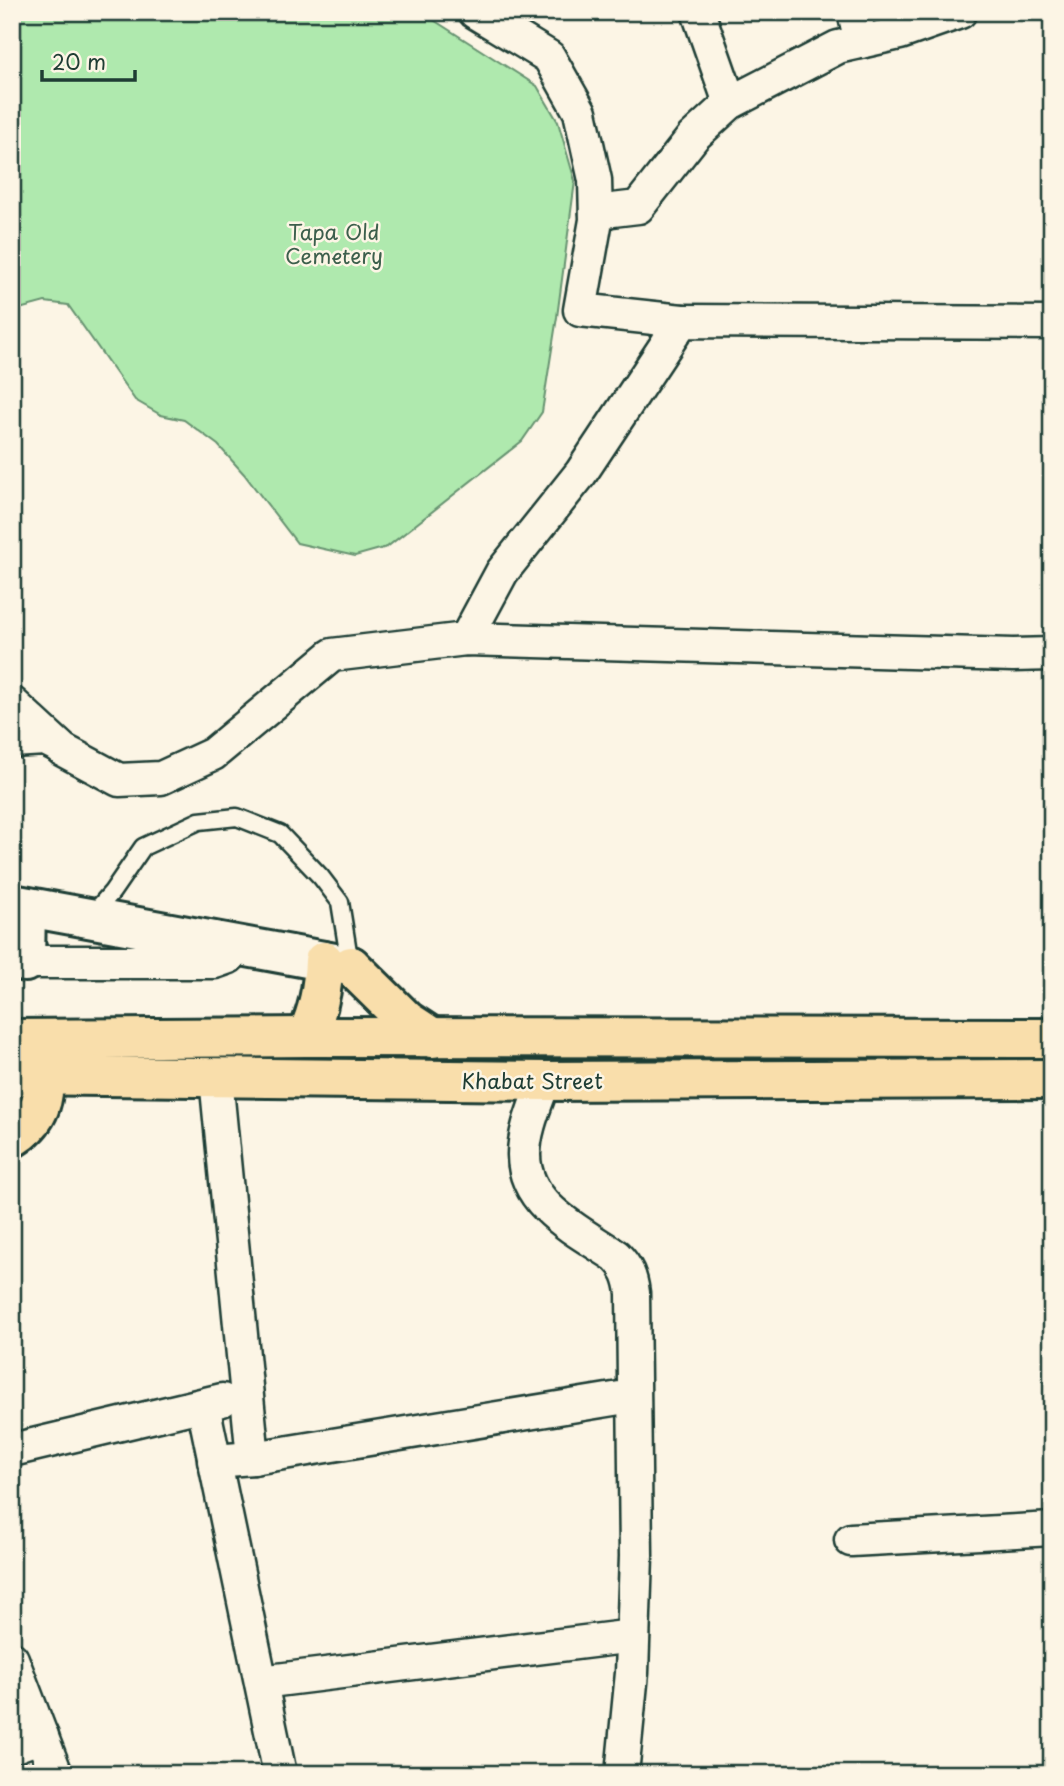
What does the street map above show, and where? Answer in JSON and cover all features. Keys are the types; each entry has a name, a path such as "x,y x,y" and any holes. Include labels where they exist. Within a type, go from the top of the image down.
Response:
{"main road":[{"path":"19,962 19,905 337,964 407,1021 433,1038"},
{"path":"306,1037 315,1019 323,982 337,964"},
{"name":"Khabat Street","path":"27,1057 306,1037 1052,1038"},
{"path":"12,1138 30,1124 38,1113 44,1088 27,1057"},
{"name":"Khabat Street","path":"27,1057 216,1078 544,1081 1052,1079"}],"street":[{"path":"475,12 549,57 580,112 595,180 596,212 580,310 682,321 1052,323"},
{"path":"698,12 730,103"},
{"path":"596,212 638,207 693,136 730,103 838,47 858,27 900,33 960,12"},
{"path":"466,639 502,572 582,473 682,321"},
{"path":"12,741 45,740 57,744 119,780 161,778 213,754 332,655 466,639 1013,656 1052,654"},
{"path":"12,703 57,744"},
{"path":"19,962 215,962 229,957 239,945"},
{"path":"216,1078 253,1458"},
{"path":"544,1081 524,1153 525,1169 530,1183 551,1213 616,1256 625,1265 631,1277 633,1293 632,1396 636,1556 632,1673 622,1774"},
{"path":"12,1450 247,1394"},
{"path":"214,1461 253,1458 632,1396"},
{"path":"203,1405 280,1774"},
{"path":"851,1540 1052,1529"},
{"path":"261,1682 633,1636"},
{"path":"12,1659 56,1774"},
{"path":"12,1747 42,1736"}],"lane":[{"path":"90,918 143,847 199,821 237,817 280,834 340,902 337,964"}],"green space":[{"name":"Tapa Old Cemetery","path":"12,12 421,12 537,86 558,122 575,181 542,412 522,441 387,547 355,556 297,543 218,445 184,420 161,415 135,400 68,305 45,302 12,311"}]}
